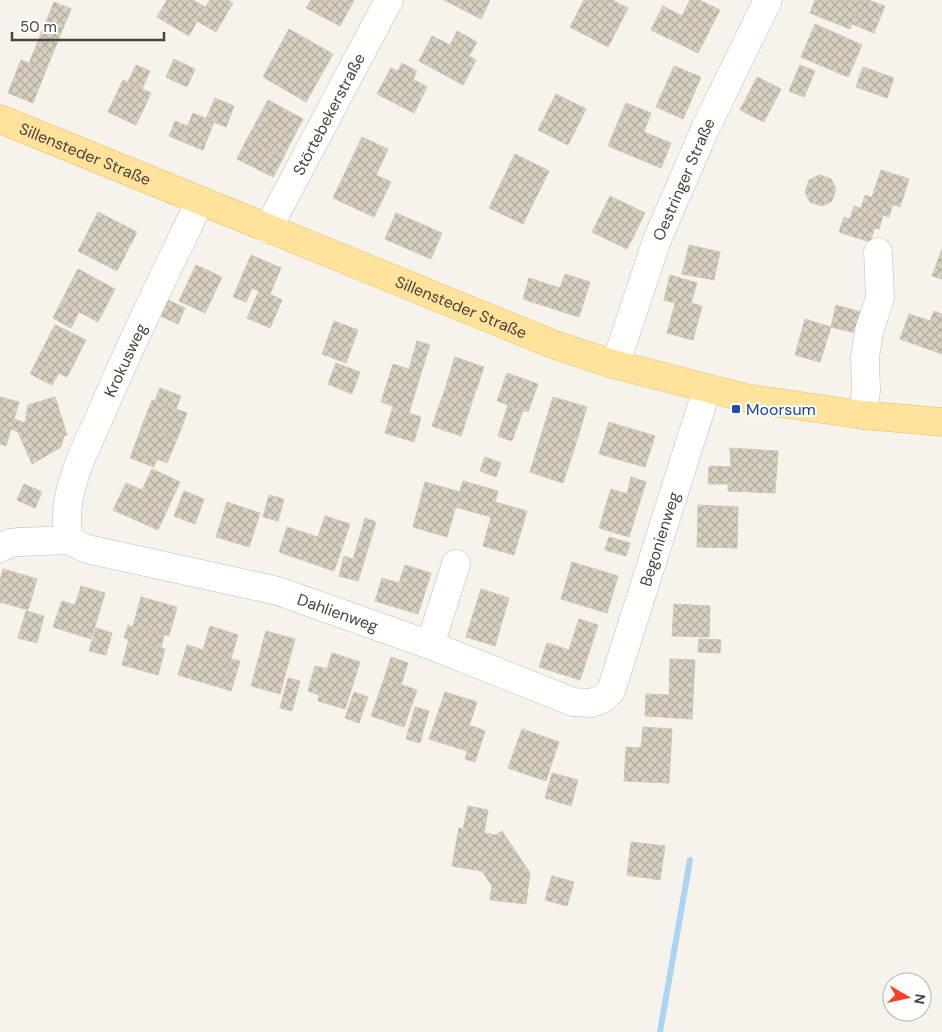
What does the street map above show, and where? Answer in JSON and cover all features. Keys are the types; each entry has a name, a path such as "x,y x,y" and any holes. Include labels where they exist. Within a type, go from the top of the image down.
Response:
{"main road":[{"name":"Sillensteder Straße","path":"0,119 554,345 613,364 746,398 862,416 942,422"}],"street":[{"name":"Störtebekerstraße","path":"268,229 389,0"},
{"name":"Oestringer Straße","path":"613,364 621,348 657,240 705,129 768,0"},
{"name":"Krokusweg","path":"69,532 69,499 79,465 122,364 200,201"},
{"path":"862,416 866,391 865,357 869,331 880,298 878,252"},
{"name":"Begonienweg","path":"611,690 707,389"},
{"path":"0,548 10,543 69,532"},
{"name":"Dahlienweg","path":"69,532 77,545 87,549 278,591 430,645 572,702 591,703 602,699 611,690"},
{"path":"430,645 456,564"}],"building":[{"path":"167,0 193,0 205,7 189,36 157,17"},
{"path":"210,0 228,0 233,3 216,32 197,21"},
{"path":"311,0 354,0 340,26 306,8"},
{"path":"444,0 490,0 481,19"},
{"path":"584,0 612,0 628,8 608,47 570,27"},
{"path":"690,0 699,0 720,10 698,53 651,30 663,6 682,16"},
{"path":"815,0 861,0 850,29 810,13"},
{"path":"861,0 868,0 885,6 874,33 852,24"},
{"path":"54,2 71,9 53,53 36,46"},
{"path":"815,24 862,45 848,77 801,57"},
{"path":"289,29 333,54 306,102 263,77"},
{"path":"457,31 477,42 469,56 476,60 463,85 419,61 432,36 450,45"},
{"path":"36,46 53,53 46,70 29,63"},
{"path":"174,59 195,69 187,87 166,77"},
{"path":"21,60 46,70 33,103 8,93"},
{"path":"402,63 417,71 413,79 427,87 414,113 377,94 391,68 398,71"},
{"path":"136,65 150,71 142,89 128,82"},
{"path":"800,65 815,71 804,97 789,91"},
{"path":"674,66 701,77 683,119 656,107"},
{"path":"863,67 894,78 887,98 856,87"},
{"path":"757,77 781,89 764,122 740,110"},
{"path":"123,80 151,93 136,125 108,112"},
{"path":"556,94 586,109 568,145 538,130"},
{"path":"215,98 234,106 226,127 206,119"},
{"path":"268,100 303,119 293,138 258,119"},
{"path":"626,103 651,113 644,132 671,143 661,168 608,146"},
{"path":"193,113 214,122 203,150 181,141"},
{"path":"258,119 293,138 283,158 247,139"},
{"path":"175,121 187,126 181,141 169,136"},
{"path":"362,137 388,149 376,175 391,182 374,217 333,198"},
{"path":"247,139 283,158 273,177 237,159"},
{"path":"515,154 549,171 523,224 489,208"},
{"path":"881,170 909,179 900,207 872,197"},
{"path":"819,175 831,179 836,189 832,201 822,206 810,202 805,192 809,180"},
{"path":"865,195 893,204 889,217 861,208"},
{"path":"610,196 645,213 627,249 592,232"},
{"path":"854,206 883,216 879,229 850,219"},
{"path":"98,212 137,232 117,271 78,251"},
{"path":"396,213 442,233 431,259 385,239"},
{"path":"844,217 875,227 870,242 839,232"},
{"path":"689,245 720,252 714,280 682,274"},
{"path":"942,249 942,279 932,276"},
{"path":"251,255 281,268 270,294 282,300 270,328 247,318 259,291 252,288 246,302 233,297"},
{"path":"196,265 222,277 205,313 179,301"},
{"path":"78,269 115,289 98,322 61,302"},
{"path":"565,274 590,282 579,317 523,299 529,278 560,288"},
{"path":"670,275 697,283 691,303 702,306 693,340 667,333 675,303 664,300"},
{"path":"166,299 185,308 178,324 158,315"},
{"path":"61,302 79,312 71,328 53,318"},
{"path":"836,305 861,312 856,333 831,327"},
{"path":"934,311 942,314 942,354 900,339 909,314 930,321"},
{"path":"805,319 831,327 820,362 795,355"},
{"path":"334,321 358,330 346,363 322,354"},
{"path":"55,325 86,340 67,377 36,362"},
{"path":"417,341 430,345 421,373 409,369"},
{"path":"455,357 484,367 472,402 444,392"},
{"path":"36,362 59,373 52,385 30,374"},
{"path":"336,363 360,372 352,394 328,384"},
{"path":"393,364 421,373 409,413 421,417 414,442 385,433 393,406 381,402"},
{"path":"507,373 538,384 528,412 497,401"},
{"path":"160,388 181,396 176,409 155,401"},
{"path":"444,392 472,402 461,436 432,426"},
{"path":"0,397 19,402 14,419 25,423 28,405 55,397 67,435 64,436 61,447 32,464 18,432 11,429 6,446 0,444"},
{"path":"553,397 587,407 578,437 544,426"},
{"path":"152,400 187,413 177,439 142,426"},
{"path":"508,405 523,411 512,441 498,436"},
{"path":"609,422 655,436 645,467 599,454"},
{"path":"142,426 177,439 167,463 133,450"},
{"path":"544,426 578,437 563,483 530,472"},
{"path":"730,448 778,451 775,493 728,491 728,484 708,484 709,466 731,467"},
{"path":"133,450 157,459 154,467 130,458"},
{"path":"485,457 501,463 496,477 480,471"},
{"path":"152,469 180,482 158,530 113,510 126,483 142,490"},
{"path":"631,477 646,482 641,498 627,494"},
{"path":"463,481 498,491 491,517 455,507"},
{"path":"425,482 460,492 447,537 413,527"},
{"path":"24,484 42,492 35,508 17,500"},
{"path":"611,489 641,498 629,537 599,528"},
{"path":"184,491 204,499 195,524 174,516"},
{"path":"269,495 284,499 278,521 263,517"},
{"path":"227,502 260,513 249,547 216,537"},
{"path":"495,502 527,511 514,555 483,546"},
{"path":"698,505 738,507 737,548 697,547"},
{"path":"325,516 350,524 334,571 279,552 287,527 318,537"},
{"path":"365,518 376,522 358,581 339,576 344,556 353,559"},
{"path":"609,537 630,543 626,556 605,550"},
{"path":"572,562 618,576 607,613 561,599"},
{"path":"405,565 431,573 418,614 375,601 382,578 399,583"},
{"path":"3,569 37,579 28,610 0,602 0,581"},
{"path":"81,586 105,593 91,639 53,627 62,601 75,605"},
{"path":"481,589 509,598 495,646 466,637"},
{"path":"141,597 177,607 169,636 133,626"},
{"path":"674,604 710,606 709,637 672,636"},
{"path":"26,611 44,616 37,643 18,638"},
{"path":"579,619 598,625 580,680 539,667 547,643 569,650"},
{"path":"128,625 164,635 161,648 124,638"},
{"path":"210,626 238,635 222,688 178,675 187,645 203,650"},
{"path":"96,628 112,633 106,655 89,651"},
{"path":"266,631 295,639 280,694 251,686"},
{"path":"129,639 165,649 158,675 122,665"},
{"path":"699,639 721,640 720,653 698,652"},
{"path":"332,653 360,662 345,709 318,701 319,695 308,691 315,666 327,669"},
{"path":"391,657 408,663 401,685 384,679"},
{"path":"231,659 240,661 231,691 222,688"},
{"path":"670,659 695,660 692,719 645,716 646,694 669,695"},
{"path":"288,678 300,681 292,711 280,708"},
{"path":"384,679 417,690 404,727 371,716"},
{"path":"354,692 368,697 359,723 345,718"},
{"path":"445,692 477,702 469,726 475,727 467,751 429,739"},
{"path":"415,707 429,711 420,743 406,739"},
{"path":"475,727 485,731 475,762 465,759"},
{"path":"643,727 672,729 669,783 624,781 626,747 641,748"},
{"path":"522,729 559,742 546,781 508,768"},
{"path":"552,773 578,780 571,806 545,798"},
{"path":"468,806 488,810 484,833 496,835 502,831 530,873 526,904 490,900 492,886 482,871 452,866 459,828 463,829"},
{"path":"631,842 665,846 660,880 627,875"},
{"path":"552,876 574,882 567,906 545,900"}],"waterway":[{"path":"660,1032 690,860"}],"place":[{"name":"Moorsum","path":"736,409"}]}
